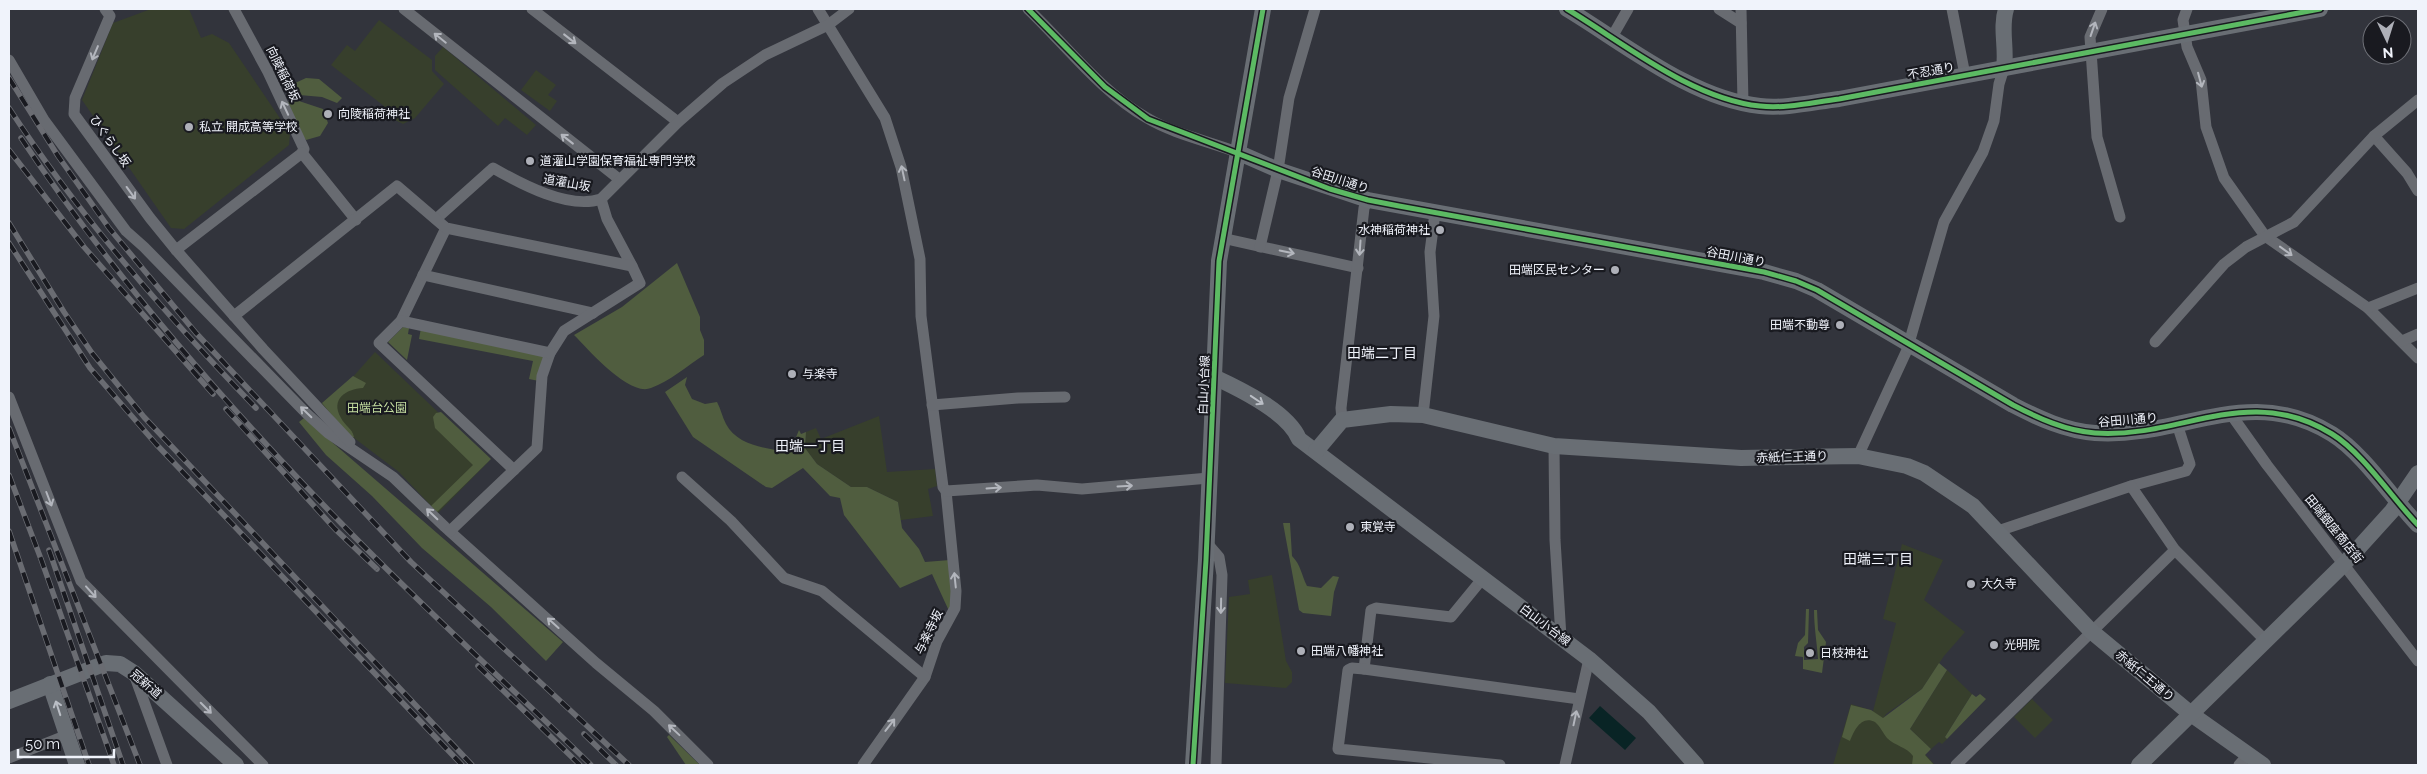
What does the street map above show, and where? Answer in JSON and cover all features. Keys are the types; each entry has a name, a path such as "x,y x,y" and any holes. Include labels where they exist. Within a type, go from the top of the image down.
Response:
{"street":[{"name":"ひぐらし坂","path":"105,9 110,16 75,98 74,114 150,218 176,250"},
{"name":"向陵稲荷坂","path":"234,9 271,79 304,149 302,152"},
{"path":"404,9 619,179"},
{"path":"532,9 678,122"},
{"name":"与楽寺坂","path":"818,9 885,118 901,167 920,259 921,316 943,487 946,492 956,600 953,615 938,641 925,677 863,765"},
{"name":"道灌山坂","path":"436,219 493,168 536,192 589,203 601,199 678,122 723,83 765,55 828,25 849,9"},
{"name":"谷田川通り","path":"1028,9 1105,87 1140,114 1175,130 1237,152 1278,170 1368,200 1776,275 1817,290 2013,405 2039,418 2072,429 2093,433 2118,434 2230,413 2257,411 2290,415 2333,434 2361,460 2418,525"},
{"name":"白山小台線","path":"1193,765 1207,543 1217,289 1222,238 1263,9"},
{"path":"1260,247 1278,170 1289,98 1314,9"},
{"name":"不忍通り","path":"1567,9 1694,87 1742,103 1776,106 1820,102 2317,9"},
{"path":"1612,37 1628,9"},
{"path":"1719,9 1741,23"},
{"path":"1741,9 1742,103"},
{"path":"1952,9 1964,75"},
{"path":"1858,456 1908,344 1944,222 1983,152 1994,121 2006,52 2002,21 2006,9"},
{"path":"2102,9 2091,32 2097,137 2120,217"},
{"path":"2187,9 2183,20 2187,47 2201,80 2206,127 2224,178 2265,236 2368,308 2418,358"},
{"path":"9,60 44,120 126,231 144,247 306,413 328,433 394,477 450,531 596,663 654,711 708,765"},
{"path":"2155,342 2224,264 2246,247 2294,222 2374,136 2418,100"},
{"path":"2374,136 2407,173 2418,191"},
{"path":"356,220 302,152 176,250 364,458"},
{"path":"234,316 397,186 446,228 632,266"},
{"path":"450,531 537,448 542,376 550,353 564,331 640,283 607,219 601,199"},
{"path":"1316,451 1342,420 1341,408 1364,208 1368,200"},
{"path":"1423,415 1434,316 1430,252 1435,213"},
{"path":"446,228 401,321 379,343 514,470"},
{"path":"1222,238 1358,268"},
{"path":"423,275 593,314"},
{"path":"2368,308 2418,288"},
{"path":"401,321 550,353"},
{"path":"2402,341 2418,334"},
{"name":"白山小台線","path":"1214,377 1258,400 1294,428 1299,439 1589,659 1649,712 1696,765"},
{"path":"9,397 81,581 262,765"},
{"path":"932,405 1018,398 1065,397"},
{"name":"田端銀座商店街","path":"2230,413 2267,465 2418,661"},
{"name":"赤紙仁王通り","path":"1342,420 1391,414 1423,415 1554,446 1741,458 1858,456 1906,466 1924,473 1973,506 2091,631 2244,760 2263,765"},
{"path":"1998,531 2131,486 2186,471 2190,464 2177,424"},
{"path":"1554,446 1555,540 1561,637"},
{"path":"2139,765 2344,564 2398,504 2418,473"},
{"path":"682,477 731,521 784,578 822,591 925,677"},
{"path":"946,492 1037,485 1082,488 1210,478"},
{"path":"2131,486 2175,550 2265,640"},
{"path":"1207,543 1220,557 1222,575 1216,765"},
{"path":"1956,765 2175,550"},
{"path":"1364,669 1371,610 1376,608 1451,617 1483,578"},
{"path":"1565,765 1589,659"},
{"name":"冠新道","path":"9,701 50,684 113,662 124,666 134,673 236,765"},
{"path":"1500,765 1338,749 1348,670 1352,668 1364,669 1579,699"},
{"path":"134,673 167,765"},
{"path":"50,684 77,765"},
{"path":"9,758 67,735"}],"green space":[{"name":"私立 開成高等学校","path":"151,9 189,9 201,38 212,34 229,43 290,133 289,145 184,229 171,228 82,100 113,23"},
{"path":"379,20 432,60 432,71 444,84 415,118 403,124 379,112 384,106 331,65 347,45 355,51"},
{"path":"443,47 536,125 527,135 505,118 498,126 435,70 435,56"},
{"path":"536,70 556,85 548,95 557,101 550,111 521,90"},
{"path":"306,78 319,79 342,98 337,103 322,97 288,94 286,90 293,84"},
{"path":"296,100 323,109 328,123 320,136 306,140 301,134 288,102"},
{"path":"677,263 700,317 700,330 704,340 704,355 678,373 651,388 642,389 632,386 599,361 574,335 622,307"},
{"path":"403,327 409,328 408,334 412,335 407,360 388,342"},
{"path":"421,328 546,355 539,381 529,379 533,361 419,339"},
{"name":"田端台公園","path":"375,352 489,461 438,513 399,472 341,428 320,405 351,379"},
{"path":"353,376 366,383 363,388 351,390 342,396 337,405 341,418 353,434 354,437 351,438 322,403"},
{"path":"687,377 685,385 692,399 705,404 717,402 725,421 737,437 760,447 786,452 792,447 799,430 801,434 806,432 805,448 817,464 851,487 867,487 898,502 902,528 919,549 925,562 950,560 953,593 949,611 932,574 900,588 844,515 840,498 830,496 803,468 772,488 766,487 693,437 665,392"},
{"path":"441,412 491,459 437,512 431,506 473,465 435,428 433,417 436,413"},
{"path":"879,416 887,472 935,469 937,486 928,489 933,516 901,520 898,502 867,487 851,487 817,464 805,448 806,432 816,428 821,439"},
{"path":"304,418 563,642 546,661 491,607 422,548 372,496 326,455 299,422"},
{"path":"1283,523 1290,523 1292,556 1299,566 1307,586 1321,588 1333,576 1339,577 1334,592 1331,616 1303,613 1299,610"},
{"path":"1902,544 1943,560 1924,600 1965,632 1944,656 1922,689 1886,714 1883,719 1923,752 1935,765 1833,765 1851,704 1873,711 1896,623 1883,619"},
{"path":"1272,575 1286,661 1292,672 1292,682 1286,688 1225,683 1229,597 1250,594 1248,580"},
{"path":"1806,609 1809,609 1808,643 1804,647 1804,660 1818,659 1814,623 1814,610 1817,610 1818,630 1826,642 1822,673 1803,669 1803,657 1795,656 1798,643 1805,635"},
{"path":"1939,663 1947,670 1910,729 1931,749 1925,755 1934,765 1912,765 1913,756 1904,748 1890,741 1877,724 1870,720 1859,725 1850,741 1842,737 1851,705 1871,710 1883,718 1922,689"},
{"path":"1947,670 1972,694 1945,737 1947,739 1942,744 1939,742 1931,749 1910,729"},
{"path":"1972,694 1976,697 1980,694 1986,699 1947,739 1945,737"},
{"path":"2032,699 2053,720 2035,738 2014,717"},
{"path":"669,735 700,765 686,765 667,737"}],"shaded area":[{"path":"1600,706 1636,738 1625,750 1589,718"}],"railway":[{"path":"9,78 58,156 109,228 196,333 411,562 629,765"},
{"path":"9,108 65,188 125,264 189,337 256,408"},
{"path":"21,138 93,239 212,385 297,477 371,553 591,765"},
{"path":"9,150 84,247 213,394"},
{"path":"9,223 64,312 92,353 144,417 472,765"},
{"path":"9,243 90,368 156,444 462,765"},
{"path":"226,409 335,529 377,569"},
{"path":"9,428 140,765"},
{"path":"9,475 114,765"},
{"path":"9,531 89,765"},
{"path":"49,550 123,765"},
{"path":"478,666 580,765"},
{"path":"584,734 616,765"}],"cycle path":[{"path":"1028,9 1105,87 1148,119 1330,189 1368,200 1764,272 1796,281 1817,290 2013,405 2042,419 2073,430 2095,433 2126,433 2243,412 2272,413 2301,419 2344,442 2377,476 2418,525"},
{"path":"1193,765 1206,560 1219,261 1263,9"},
{"path":"1567,9 1660,68 1684,81 1709,93 1735,101 1770,107 1839,99 2320,9"}],"place":[{"name":"向陵稲荷神社","path":"328,114"},
{"name":"私立 開成高等学校","path":"189,127"},
{"name":"道灌山学園保育福祉専門学校","path":"530,161"},
{"name":"水神稲荷神社","path":"1440,230"},
{"name":"田端区民センター","path":"1615,270"},
{"name":"田端不動尊","path":"1840,325"},
{"name":"与楽寺","path":"792,374"},
{"name":"東覚寺","path":"1350,527"},
{"name":"大久寺","path":"1971,584"},
{"name":"光明院","path":"1994,645"},
{"name":"田端八幡神社","path":"1301,651"},
{"name":"日枝神社","path":"1810,653"}],"district":[{"name":"田端二丁目","path":"1382,353"},
{"name":"田端一丁目","path":"810,446"},
{"name":"田端三丁目","path":"1878,559"}]}
